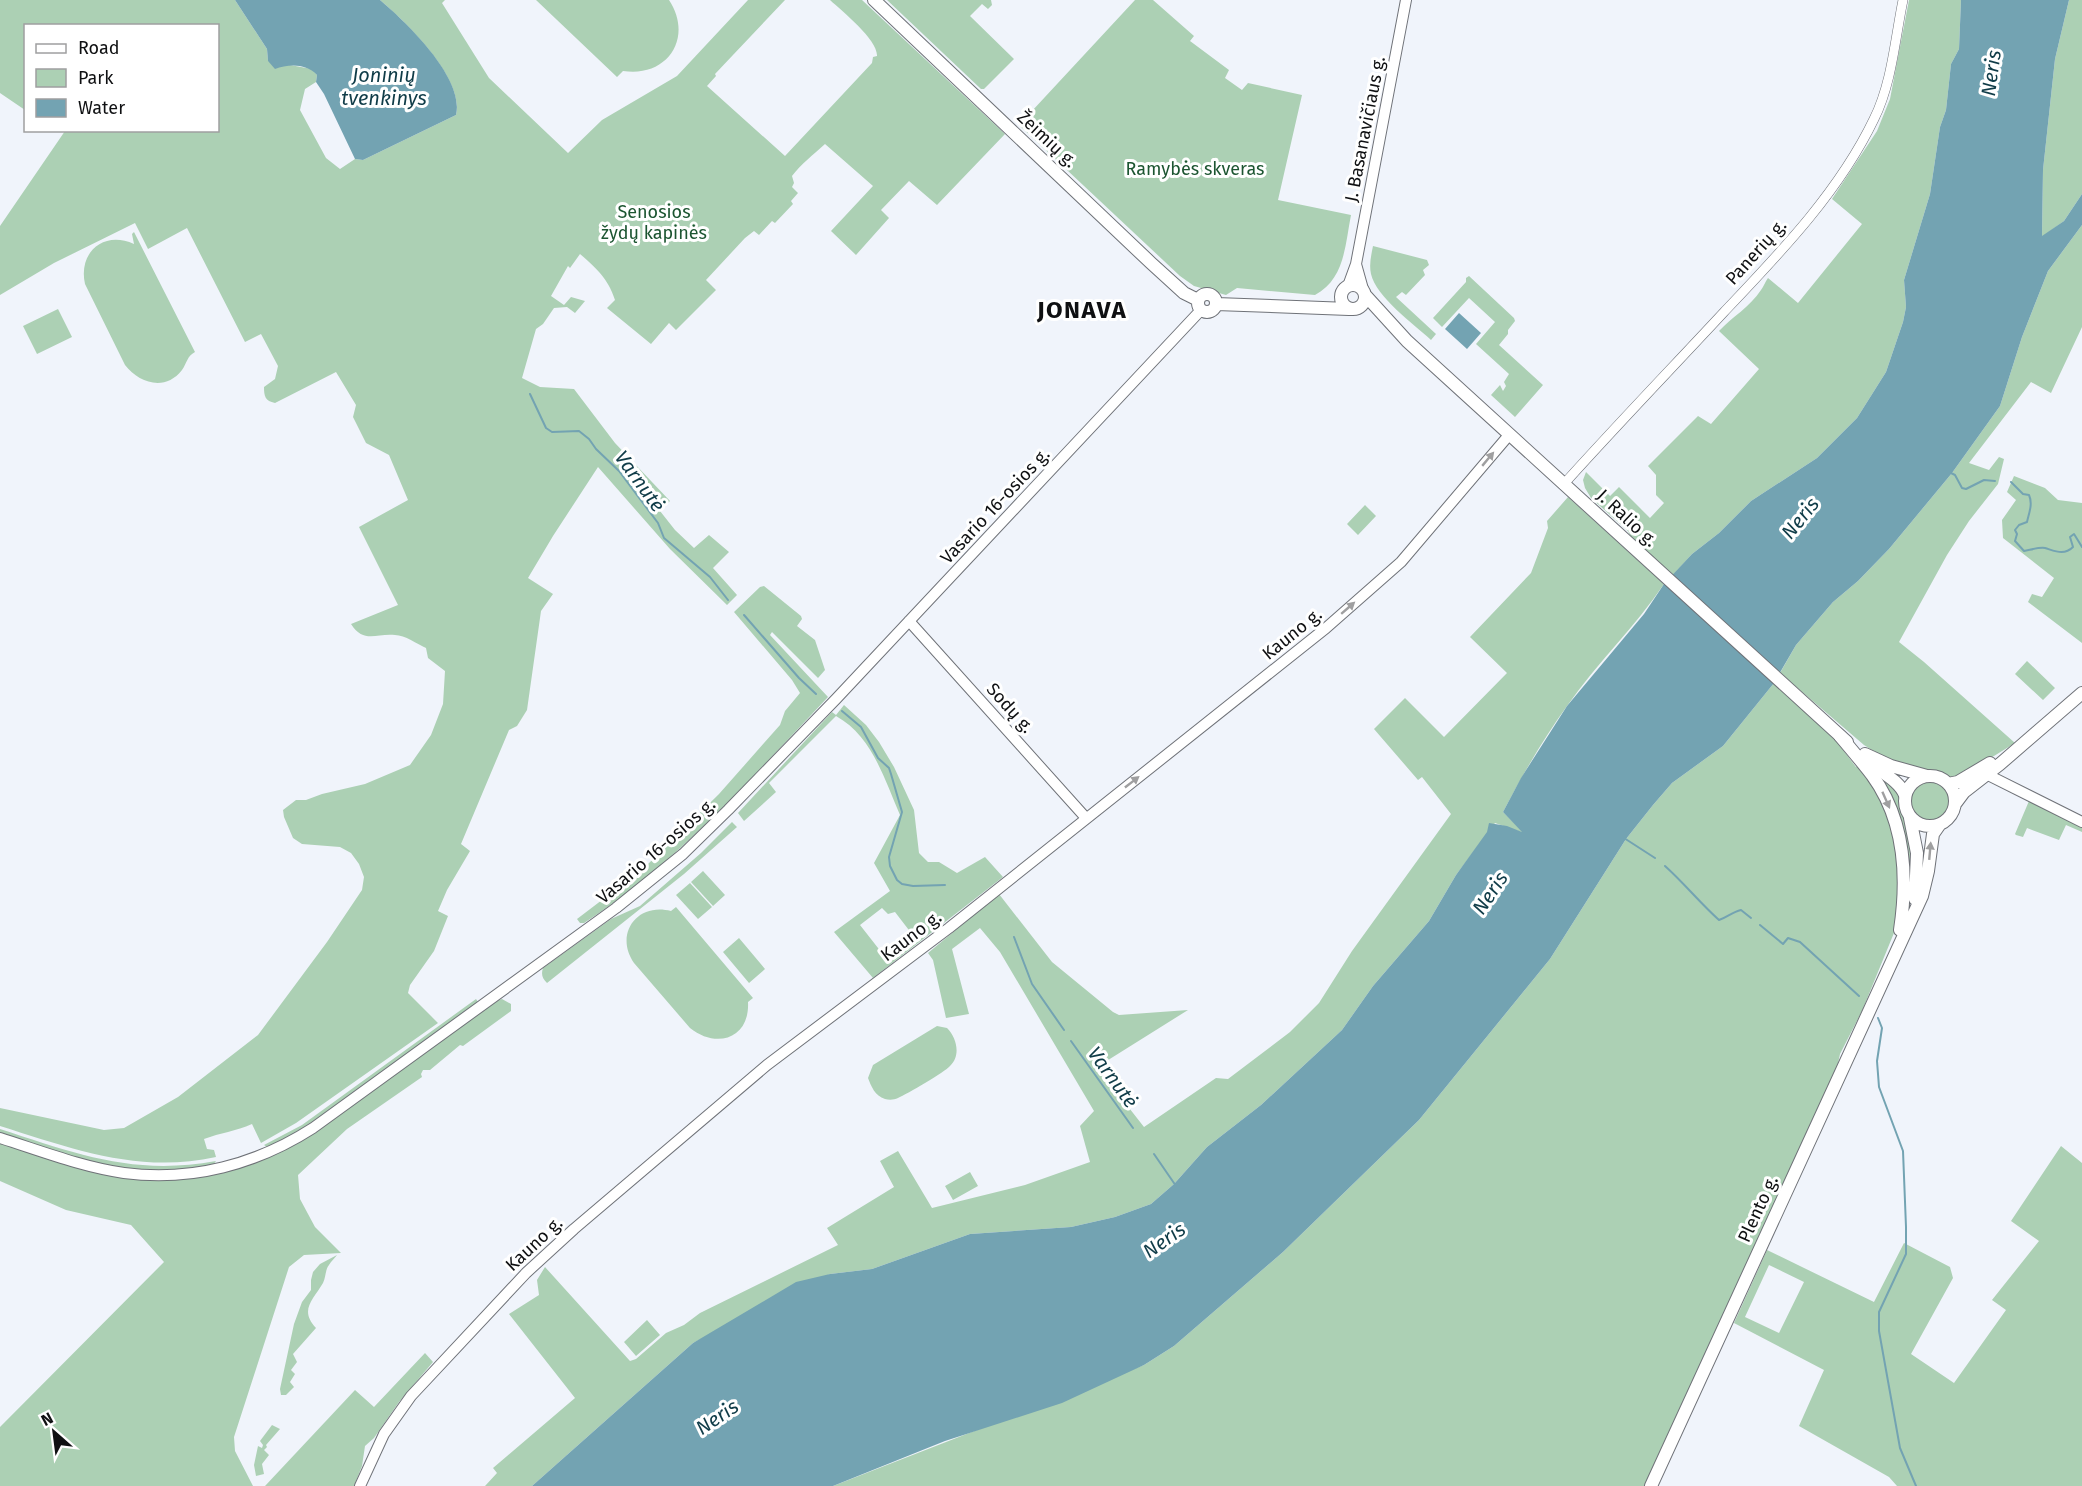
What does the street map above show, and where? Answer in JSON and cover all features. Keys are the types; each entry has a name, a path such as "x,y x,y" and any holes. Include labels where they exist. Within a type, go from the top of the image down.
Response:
{"main road":[{"name":"Žeimių g.","path":"874,0 1151,263 1199,305"},
{"name":"J. Basanavičiaus g.","path":"1345,289 1356,264 1406,0"},
{"name":"J. Basanavičiaus g.","path":"1356,264 1364,293"},
{"path":"1199,305 1206,313 1212,311 1216,304 1353,309 1364,304 1364,293 1355,285 1314,307"},
{"path":"1345,289 1341,300 1353,309"},
{"name":"J. Ralio g.","path":"1364,293 1391,326 1840,736"},
{"name":"Vasario 16-osios g.","path":"0,1138 98,1168 125,1173 161,1175 207,1171 242,1163 293,1140 339,1109 651,881 728,810 909,621 1199,305"},
{"name":"J. Ralio g.","path":"1353,309 1391,326"},
{"name":"Kauno g.","path":"360,1486 384,1434 411,1396 526,1273 574,1229 767,1065 926,946 1304,646 1401,562 1509,435"},
{"name":"Sodų g.","path":"909,621 1086,818"},
{"path":"1910,919 1922,896 1933,834 1949,817 1954,804 1964,792 2082,693"},
{"path":"1840,736 1872,766 1897,784 1905,795"},
{"path":"1840,736 1873,776 1895,821 1904,864 1905,881 1898,946"},
{"path":"1948,784 1963,780 2025,742"},
{"path":"1855,749 1891,766 1935,777 1948,784 1953,794 1954,804"},
{"path":"1986,774 2082,822"},
{"path":"1910,919 1916,894 1917,866 1915,840 1905,807 1905,795 1913,782 1927,776"},
{"path":"1910,818 1924,826 1940,824"},
{"name":"Plento g.","path":"1651,1486 1910,919"}],"street":[{"name":"Panerių g.","path":"1563,485 1752,283 1832,189 1875,118 1883,96 1903,0"}],"green space":[{"name":"Senosios žydų kapinės","path":"0,0 235,0 267,49 268,61 312,69 317,75 316,82 305,89 300,110 326,158 340,169 355,159 363,160 456,115 456,101 452,85 443,69 418,37 380,0 445,0 442,3 489,78 568,153 602,120 677,76 748,0 785,0 715,74 716,76 707,86 785,156 872,63 873,57 877,56 876,49 866,34 830,0 862,0 1005,134 937,205 909,181 881,210 889,218 856,255 831,231 873,186 825,144 792,176 794,183 792,187 798,193 791,201 793,204 775,223 772,221 759,235 754,231 745,238 706,280 716,290 676,330 669,323 651,344 607,308 615,300 605,279 591,264 580,254 570,268 568,266 551,296 564,305 571,297 585,301 575,313 567,307 554,308 543,324 536,329 522,378 540,387 574,389 615,443 670,501 660,511 675,530 694,548 709,535 729,552 713,568 737,595 727,605 670,549 598,467 528,578 553,594 541,611 527,710 517,726 509,730 461,844 470,851 447,890 438,911 448,916 434,951 410,985 408,993 438,1023 296,1123 261,1143 252,1124 204,1139 207,1149 214,1150 216,1157 160,1163 106,1157 0,1126 0,1108 104,1130 124,1128 178,1097 258,1035 327,942 362,890 364,877 351,853 340,847 302,844 293,838 283,810 296,800 306,800 365,784 410,765 431,735 443,704 445,671 428,658 426,648 403,636 366,636 351,624 398,605 359,527 408,500 389,455 366,443 353,417 356,405 336,372 275,403 267,399 264,387 275,379 278,366 261,334 245,342 187,228 148,249 135,223 54,263 0,295 0,226 64,132 219,132 219,24 24,24 24,109 0,93"},
{"path":"536,0 669,0 676,14 679,28 677,41 672,52 663,62 639,72 623,71 617,77"},
{"path":"887,0 991,0 992,5 988,9 982,4 970,16 1014,59 984,89 981,89"},
{"name":"Ramybės skveras","path":"1135,0 1153,0 1194,36 1190,41 1229,70 1225,78 1242,90 1248,83 1302,95 1278,200 1351,215 1345,249 1338,271 1325,288 1315,295 1237,288 1226,295 1194,286 1180,276 1019,125"},
{"path":"1909,0 1961,0 1959,49 1951,64 1946,110 1940,127 1930,194 1904,280 1906,307 1903,322 1886,372 1857,418 1817,458 1751,501 1719,533 1692,554 1672,576 1634,543 1628,531 1591,498 1583,480 1586,472 1610,496 1619,487 1650,518 1664,503 1656,495 1656,475 1648,466 1698,416 1711,424 1759,369 1719,331 1752,302 1768,278 1798,303 1862,224 1832,199 1877,131 1890,99"},
{"path":"2069,0 2082,0 2082,194 2064,221 2042,237 2043,170 2055,59"},
{"path":"2082,225 2082,327 2051,393 2031,382 1969,463 1989,470 1999,457 2004,459 1998,484 1969,521 1947,555 1899,642 2015,743 1953,779 1883,757 1864,745 1780,673 1796,645 1833,602 1858,581 1889,549 1952,473 2000,406 2022,337 2048,271"},
{"path":"134,232 195,352 175,377 160,383 137,376 125,365 85,284 85,263 95,247 112,240 123,240 134,244 132,234"},
{"path":"1373,246 1427,260 1429,265 1423,270 1425,275 1406,295 1402,292 1396,297 1436,334 1431,340 1388,301 1374,283 1370,267"},
{"path":"1469,276 1514,318 1515,321 1508,330 1508,334 1499,345 1543,385 1515,417 1491,395 1500,385 1503,391 1506,386 1504,382 1509,374 1476,344 1495,322 1469,298 1442,327 1433,318"},
{"path":"58,309 72,337 37,354 23,326"},
{"path":"2014,476 2045,488 2058,500 2082,503 2082,643 2028,602 2032,594 2042,597 2054,578 2003,538 2002,520 2016,500 2007,492"},
{"path":"1568,497 1664,584 1567,706 1518,785 1503,812 1524,833 1495,823 1456,875 1429,921 1373,986 1342,1030 1261,1105 1207,1147 1174,1184 1151,1204 1115,1217 1071,1227 970,1234 872,1269 830,1274 693,1343 532,1486 485,1486 497,1473 493,1468 575,1398 509,1314 539,1295 537,1280 545,1267 630,1361 636,1359 666,1333 684,1325 700,1313 838,1245 827,1228 894,1187 880,1161 898,1151 932,1208 1025,1185 1090,1162 1080,1126 1094,1111 1000,952 980,928 952,949 969,1014 946,1018 933,960 928,953 999,894 1052,962 1113,1012 1119,1015 1188,1010 1097,1067 1144,1127 1216,1078 1228,1079 1290,1032 1319,1003 1352,951 1451,814 1422,777 1418,780 1374,729 1405,698 1444,737 1507,673 1470,637 1531,573 1548,528 1547,521"},
{"path":"1365,505 1376,516 1358,535 1347,524"},
{"path":"764,586 801,616 802,619 797,626 815,640 825,670 818,678 772,632 770,635 828,697 742,788 682,846 618,899 584,923 580,923 577,919 644,868 719,794 780,725 785,711 800,693 792,680 734,612 760,587"},
{"path":"2027,661 2055,688 2043,700 2015,674"},
{"path":"1774,683 1837,742 1856,767 1860,765 1877,791 1891,824 1900,864 1896,928 1862,1011 1840,1054 1836,1073 1644,1486 833,1486 1144,1365 1174,1346 1283,1252 1419,1120 1550,959 1626,839 1653,805 1672,783 1723,746"},
{"path":"844,705 866,725 879,742 894,767 914,810 919,853 928,862 939,862 957,873 985,857 1003,877 873,978 834,932 890,891 874,863 900,815 876,759 859,735 836,716 769,783 776,792 744,821 738,813 832,712 836,715","holes":["882,908 888,914 895,912 915,938 914,944 889,962 860,925"]},
{"path":"1872,769 1898,786 1902,797 1903,809 1912,837 1912,897 1908,910 1908,872"},
{"path":"1930,780 1938,781 1945,786 1950,793 1950,809 1945,816 1938,821 1930,822 1922,821 1915,816 1910,809 1909,801 1910,793 1915,786 1922,781"},
{"path":"2029,801 2082,826 2082,832 2066,825 2059,840 2027,828 2023,837 2016,835"},
{"path":"732,822 737,827 684,874 547,983 545,981 542,976 543,968 611,919 640,906 701,853"},
{"path":"703,871 725,895 713,906 691,882"},
{"path":"690,883 712,907 698,919 676,895"},
{"path":"676,907 753,998 748,1002 743,1025 730,1037 710,1038 690,1028 634,963 628,952 628,931 639,916 648,911 659,909 671,911"},
{"path":"739,938 765,969 749,983 723,952"},
{"path":"476,999 478,1002 314,1121 287,1138 267,1147 264,1145 302,1125"},
{"path":"502,999 511,1004 511,1011 463,1046 460,1045 430,1070 423,1070 422,1077 347,1129 298,1175 300,1199 315,1227 341,1253 304,1255 289,1267 234,1437 235,1451 253,1486 0,1486 0,1427 164,1262 131,1225 66,1210 0,1181 0,1143 79,1169 124,1178 179,1179 233,1169 250,1164"},
{"path":"937,1026 947,1028 953,1037 957,1052 950,1066 898,1098 888,1100 879,1096 868,1078 873,1065"},
{"path":"0,1129 81,1154 132,1164 186,1165 216,1161 213,1165 167,1171 124,1168 62,1153 0,1133"},
{"path":"2061,1146 2082,1163 2082,1486 1897,1486 1889,1477 1799,1426 1824,1370 1734,1323 1767,1250 1874,1302 1904,1243 1950,1267 1953,1278 1911,1354 1954,1383 2006,1310 1992,1300 2039,1241 2011,1221","holes":["1769,1265 1804,1282 1779,1333 1745,1317"]},
{"path":"970,1172 978,1186 953,1200 945,1186"},
{"path":"337,1255 328,1267 323,1283 309,1305 309,1316 316,1328 293,1354 297,1362 291,1370 295,1374 290,1382 294,1387 286,1395 281,1395 280,1389 294,1324 302,1302 311,1290 313,1272 320,1264"},
{"path":"647,1320 660,1335 636,1356 624,1342"},
{"path":"425,1353 433,1362 399,1402 374,1438 365,1446 362,1466 354,1486 265,1486 355,1390 374,1407"},
{"path":"272,1425 280,1429 264,1450 269,1455 262,1464 264,1474 256,1476 254,1465 258,1446 262,1448 260,1441"}],"water":[{"name":"Joninių tvenkinys","path":"235,0 380,0 418,36 443,68 452,85 456,100 456,115 363,160 355,159 316,82 317,75 308,68 297,66 275,69 268,61 267,49"},
{"name":"Neris","path":"1961,0 2069,0 2055,59 2043,170 2042,236 2064,221 2082,194 2082,225 2048,271 2022,337 2000,406 1952,473 1889,549 1858,581 1833,602 1796,645 1774,683 1723,746 1672,783 1653,805 1626,839 1550,959 1419,1120 1283,1252 1174,1346 1144,1365 1062,1403 945,1441 833,1486 532,1486 693,1343 796,1282 830,1274 872,1269 970,1234 1071,1227 1115,1217 1151,1204 1174,1184 1207,1147 1261,1105 1342,1030 1373,986 1429,921 1456,875 1487,832 1489,823 1507,826 1522,832 1503,812 1521,778 1567,706 1644,614 1664,584 1692,554 1719,533 1751,501 1817,458 1857,418 1886,372 1906,307 1904,280 1930,194 1940,127 1946,110 1951,64 1959,49"},
{"path":"1459,313 1481,333 1467,349 1445,329"}],"waterway":[{"name":"Varnutė","path":"530,394 546,428 552,432 579,431 589,439 619,471 658,523 664,538 710,577 728,600"},
{"path":"1951,473 1955,475 1962,488 1966,489 1984,480 1995,481"},
{"path":"2011,482 2023,494 2029,495 2031,502 2027,522 2019,525 2015,530 2017,534 2015,541 2024,551 2037,548 2059,552 2070,550 2073,547 2070,537 2074,534 2082,547"},
{"name":"Varnutė","path":"744,615 816,694"},
{"name":"Varnutė","path":"842,711 861,727 878,758 889,768 891,774 902,812 889,857 890,866 897,880 902,884 913,886 945,885"},
{"path":"1624,838 1655,858"},
{"path":"1665,866 1719,920 1741,910 1751,918"},
{"path":"1760,925 1783,944 1788,938 1800,942 1859,996"},
{"name":"Varnutė","path":"1014,937 1032,984 1064,1030"},
{"path":"1878,1018 1882,1028 1877,1061 1879,1087 1903,1151 1906,1227 1906,1254 1879,1312 1879,1331 1900,1448 1916,1486"},
{"name":"Varnutė","path":"1071,1041 1133,1128"},
{"name":"Varnutė","path":"1154,1154 1176,1186"}],"district":[{"name":"JONAVA","path":"1082,310"}]}
